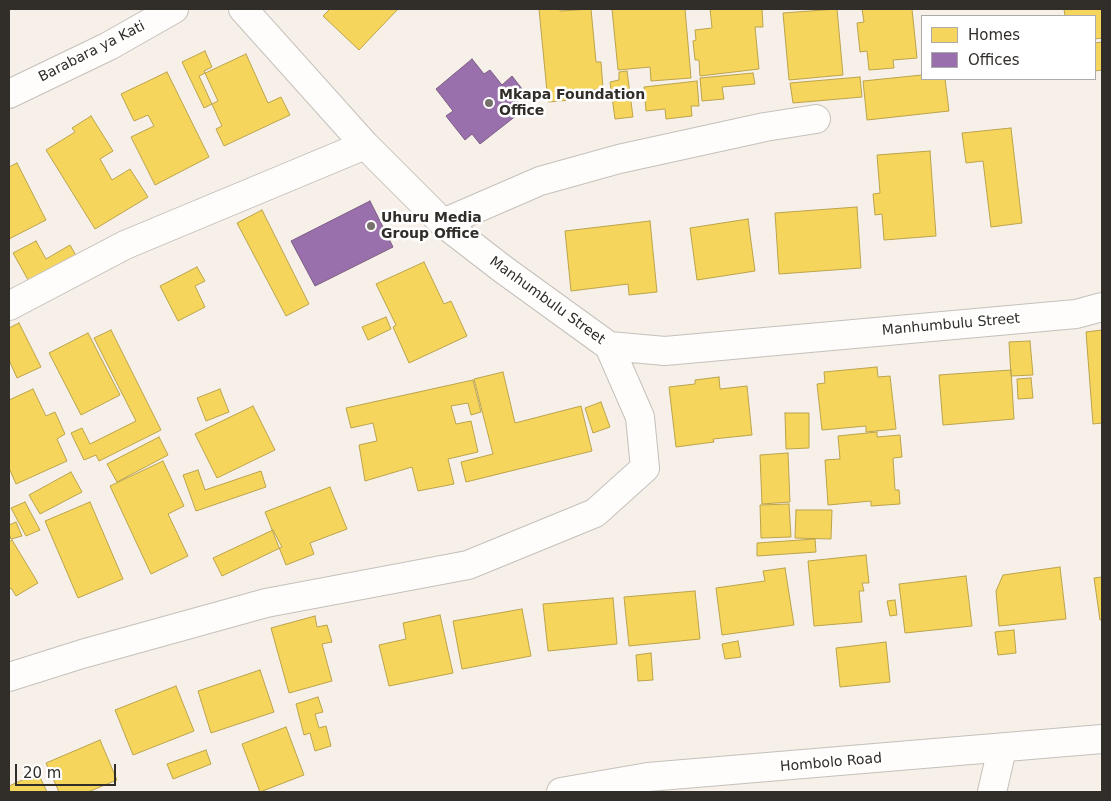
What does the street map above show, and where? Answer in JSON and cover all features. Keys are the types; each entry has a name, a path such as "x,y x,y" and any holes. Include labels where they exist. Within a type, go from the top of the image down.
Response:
{"street":[{"name":"Barabara ya Kati","path":"9,94 108,46 174,9"},
{"name":"Manhumbulu Street","path":"243,9 365,145 443,223 609,346 666,351 1067,315 1102,307"},
{"path":"443,223 540,182 611,162 766,127 816,119"},
{"path":"9,306 125,245 365,145"},
{"path":"9,678 82,654 266,603 468,565 595,513 645,468 640,417 609,346"},
{"name":"Hombolo Road","path":"561,792 648,777 1002,749 1102,739"},
{"path":"992,792 1002,749"}],"building: Homes":[{"path":"330,9 398,9 359,50 323,16"},
{"path":"539,9 560,9 560,11 591,9 596,62 601,62 603,89 569,91 570,100 548,102"},
{"path":"612,9 685,9 691,78 651,81 650,67 618,70"},
{"path":"710,9 762,9 763,27 755,27 759,69 700,76 699,60 695,60 693,41 696,40 695,30 712,28"},
{"path":"837,9 843,75 789,80 783,13"},
{"path":"862,9 912,9 917,58 893,60 894,68 869,70 867,51 860,52 857,23 864,22"},
{"path":"1064,9 1102,9 1102,38 1096,39 1096,15 1065,15"},
{"path":"1102,42 1102,70 1096,71 1096,43"},
{"path":"205,51 212,67 204,71 218,101 204,108 182,62"},
{"path":"246,54 268,103 281,97 290,115 224,146 216,129 222,126 199,76"},
{"path":"627,71 633,117 615,119 610,82 619,80 619,72"},
{"path":"167,72 209,157 155,185 131,137 154,126 148,115 134,121 121,94"},
{"path":"753,73 755,84 722,87 724,99 702,101 700,78"},
{"path":"921,75 921,80 945,80 949,111 867,120 863,81"},
{"path":"860,77 862,97 793,103 790,83"},
{"path":"697,81 699,106 691,106 692,116 666,119 665,109 646,111 644,87"},
{"path":"91,116 113,151 100,159 112,180 130,169 148,197 95,229 46,150 75,132 72,128"},
{"path":"1011,128 1022,223 991,227 983,161 966,163 962,133"},
{"path":"930,151 936,236 884,240 882,214 875,215 873,194 880,193 877,155"},
{"path":"17,163 46,220 9,239 9,167"},
{"path":"857,207 861,268 779,274 775,213"},
{"path":"262,210 309,304 286,316 237,223"},
{"path":"748,219 755,271 697,280 690,228"},
{"path":"650,221 657,292 629,295 628,284 571,291 565,231"},
{"path":"36,241 46,259 70,245 79,261 32,287 13,253"},
{"path":"424,262 444,304 451,301 467,336 409,363 393,327 396,325 376,284"},
{"path":"197,267 205,281 195,286 205,307 178,321 160,286"},
{"path":"386,317 391,329 368,340 362,327"},
{"path":"19,323 41,367 17,378 9,360 9,328"},
{"path":"111,330 161,430 99,461 96,455 84,460 71,433 82,428 90,444 136,421 94,338"},
{"path":"1102,330 1102,423 1093,424 1086,332"},
{"path":"88,333 120,395 81,415 49,353"},
{"path":"1030,341 1033,375 1011,376 1009,342"},
{"path":"877,367 878,377 890,376 896,429 866,432 866,426 822,430 817,384 825,383 824,372"},
{"path":"1011,370 1014,419 943,425 939,375"},
{"path":"503,372 515,423 581,406 592,451 466,482 461,462 493,454 474,379"},
{"path":"719,377 720,389 747,386 752,435 713,439 714,442 676,447 669,387 695,384 695,380"},
{"path":"1031,378 1033,398 1018,399 1017,379"},
{"path":"473,380 481,412 471,415 468,403 451,406 456,424 471,421 478,452 448,459 454,484 418,491 412,467 365,481 359,445 377,441 373,423 351,428 346,408"},
{"path":"33,389 46,416 55,412 65,434 57,439 67,461 16,484 9,468 9,400"},
{"path":"220,389 229,412 206,421 197,398"},
{"path":"601,402 610,427 593,433 585,408"},
{"path":"253,406 275,450 217,478 195,434"},
{"path":"785,413 809,413 809,448 786,449"},
{"path":"877,432 877,437 900,435 902,457 893,458 895,490 899,490 900,504 871,506 871,501 828,505 825,460 840,459 838,436"},
{"path":"159,437 168,455 117,482 107,464"},
{"path":"788,453 790,502 762,504 760,455"},
{"path":"163,461 184,506 168,514 188,556 151,574 110,486"},
{"path":"198,470 205,490 261,471 266,487 196,511 183,475"},
{"path":"71,472 82,492 40,514 29,495"},
{"path":"330,487 347,529 310,543 314,554 286,565 265,512"},
{"path":"25,502 40,530 26,536 11,508"},
{"path":"90,502 123,579 78,598 45,521"},
{"path":"789,504 791,537 761,538 760,505"},
{"path":"796,510 832,510 831,539 795,538"},
{"path":"16,522 22,536 11,539 9,525"},
{"path":"273,530 282,547 222,576 213,558"},
{"path":"815,539 816,552 757,556 757,543"},
{"path":"12,540 38,583 16,596 11,588 9,589 9,542"},
{"path":"866,555 869,583 862,583 864,591 859,591 862,622 814,626 808,561"},
{"path":"1060,567 1066,619 999,626 996,591 1003,575"},
{"path":"785,568 794,625 722,635 716,588 765,581 763,571"},
{"path":"966,576 972,626 905,633 899,584"},
{"path":"1102,577 1102,619 1100,620 1094,578"},
{"path":"695,591 700,639 629,646 624,597"},
{"path":"613,598 617,644 548,651 543,604"},
{"path":"895,600 897,615 890,616 887,601"},
{"path":"522,609 531,656 462,669 453,621"},
{"path":"440,615 453,673 389,686 379,645 406,639 403,623"},
{"path":"315,616 317,627 327,625 332,642 322,644 332,681 289,693 271,628"},
{"path":"1014,630 1016,653 998,655 995,632"},
{"path":"738,641 741,657 725,659 722,644"},
{"path":"886,642 890,682 840,687 836,648"},
{"path":"651,653 653,680 638,681 636,655"},
{"path":"260,670 274,712 211,733 198,691"},
{"path":"176,686 194,731 133,755 115,710"},
{"path":"318,697 323,712 315,714 319,728 326,726 331,746 315,751 310,733 304,735 296,704"},
{"path":"286,727 304,775 260,792 242,744"},
{"path":"100,740 117,780 88,792 59,792 46,763"},
{"path":"206,750 211,764 173,779 167,764"},
{"path":"38,773 47,792 9,792 9,786"}],"building: Offices":[{"path":"472,59 484,74 490,70 502,85 512,76 526,94 511,107 517,115 480,144 472,134 465,140 446,116 453,111 436,89"},
{"path":"370,201 393,247 315,286 291,241"}],"place":[{"name":"Mkapa Foundation Office","path":"489,103"},
{"name":"Uhuru Media Group Office","path":"371,226"}]}
